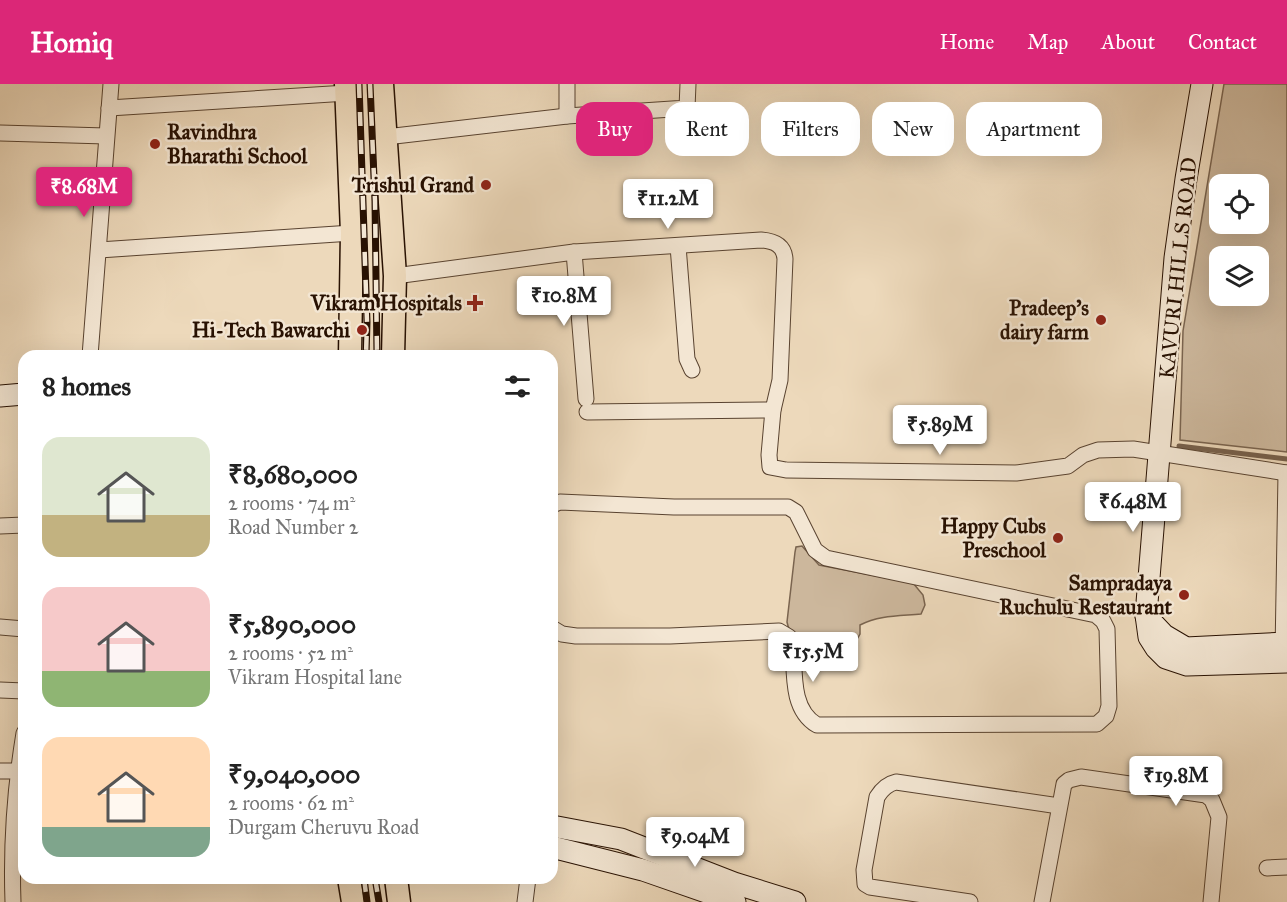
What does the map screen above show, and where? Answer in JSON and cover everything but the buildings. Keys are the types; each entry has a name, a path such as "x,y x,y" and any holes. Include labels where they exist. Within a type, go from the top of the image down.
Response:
{"main road":[{"path":"382,84 395,276 393,350"},
{"path":"346,89 352,233 350,350"},
{"path":"350,884 353,902"},
{"path":"397,884 399,902"}],"street":[{"path":"91,350 111,84"},
{"path":"567,84 567,116"},
{"path":"386,137 567,116 687,108 688,84"},
{"name":"KAVURI HILLS ROAD","path":"1202,84 1175,258 1146,615 1149,637 1166,658 1187,666 1285,652"},
{"path":"109,108 346,89"},
{"path":"0,133 106,136"},
{"path":"99,250 352,233"},
{"path":"395,276 574,252 761,240 774,242 782,249 785,259 780,380 773,410 770,467 777,470 1016,473 1068,466 1083,455 1098,450 1133,449 1286,473 1285,652"},
{"path":"678,246 687,359 692,370"},
{"path":"574,252 587,405 773,410"},
{"path":"0,396 18,394"},
{"path":"558,503 674,507 788,507 796,512 814,550 826,558 1096,615 1107,629 1109,706 1106,716 1097,724 817,725 808,720 802,711 797,697 793,643 789,637 779,631 669,636 576,636 558,632"},
{"path":"0,526 18,525"},
{"path":"0,627 18,628"},
{"path":"0,690 18,690"},
{"path":"0,771 18,771 12,872 13,902"},
{"path":"1042,902 1064,784 1081,777 1206,795 1217,808 1220,817 1211,902"},
{"path":"970,902 878,895 865,884 864,870 878,797 888,784 896,782 1059,806"},
{"path":"558,827 621,839 734,883 795,902"},
{"path":"558,849 643,870 731,901"},
{"path":"1267,868 1287,867"},
{"path":"525,902 527,884"}],"shaded area":[{"path":"1224,84 1287,84 1287,452 1180,440 1183,331 1209,174 1209,234 1269,234 1269,174 1209,174"},
{"path":"802,546 819,565 913,583 923,595 925,605 921,614 890,616 867,622 860,625 860,634 856,641 815,644 797,638 790,631 787,622 795,552 796,547"}],"waterway":[{"path":"1179,446 1287,459"}],"railway":[{"path":"359,84 366,350"},
{"path":"370,84 375,201 377,350"},
{"path":"365,884 367,902"},
{"path":"376,884 379,902"}],"place":[{"name":"Ravindhra Bharathi School","path":"155,144"},
{"name":"Trishul Grand","path":"486,185"},
{"name":"Vikram Hospitals","path":"475,303"},
{"name":"Pradeep's dairy farm","path":"1101,320"},
{"name":"Hi-Tech Bawarchi","path":"362,330"},
{"name":"Happy Cubs Preschool","path":"1058,538"},
{"name":"Sampradaya Ruchulu Restaurant","path":"1184,595"}]}
